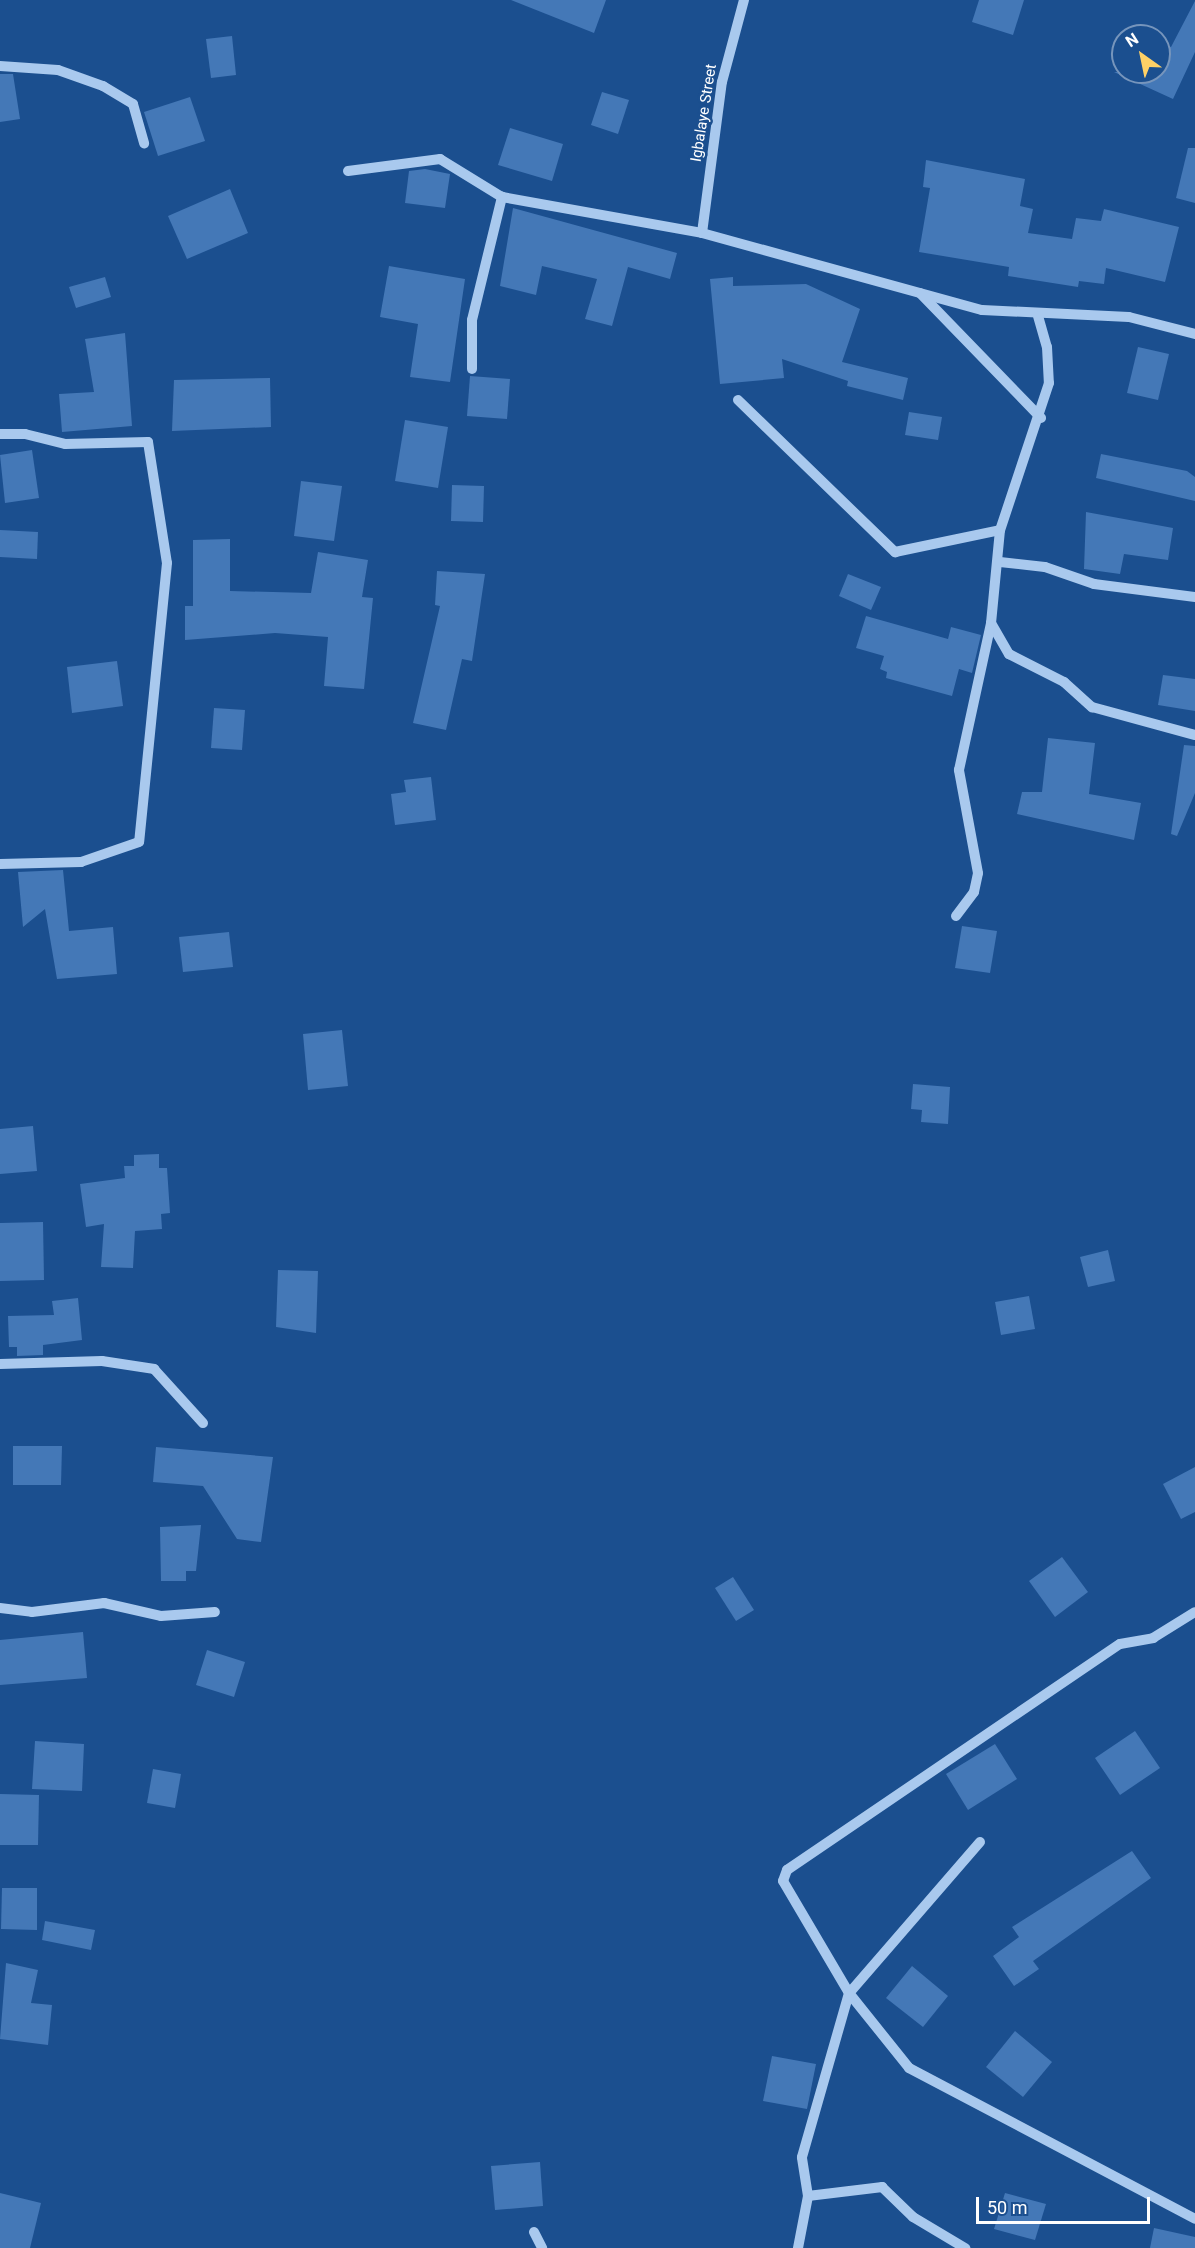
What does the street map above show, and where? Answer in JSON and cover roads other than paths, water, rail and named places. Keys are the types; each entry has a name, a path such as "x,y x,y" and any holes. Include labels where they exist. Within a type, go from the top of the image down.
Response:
{"street":[{"name":"Igbalaye Street","path":"702,233 722,82 744,0"},
{"path":"0,66 57,70 103,86 133,104 144,143"},
{"path":"348,171 440,159 502,197 702,233 982,310 1038,316 1130,317 1195,334"},
{"path":"472,369 472,320 502,197"},
{"path":"920,293 1041,418"},
{"path":"956,916 974,892 978,873 959,770 991,623 1000,562 1000,530 1041,418 1049,383 1047,347 1038,316"},
{"path":"738,400 895,552 1000,530"},
{"path":"0,434 25,434 65,444 148,442 167,563 139,842 81,862 0,864"},
{"path":"1000,562 1045,567 1094,584 1195,597"},
{"path":"991,623 1009,654 1064,682 1092,706 1195,735"},
{"path":"0,1364 102,1361 154,1370 203,1424"},
{"path":"0,1608 32,1612 104,1603 161,1616 215,1612"},
{"path":"1195,1612 1153,1638 1120,1644 787,1870 783,1881 849,1993 909,2068 1195,2218"},
{"path":"798,2248 808,2196 802,2157 849,1993 980,1842"},
{"path":"808,2196 882,2187 913,2217 965,2248"},
{"path":"534,2232 542,2248"}]}
